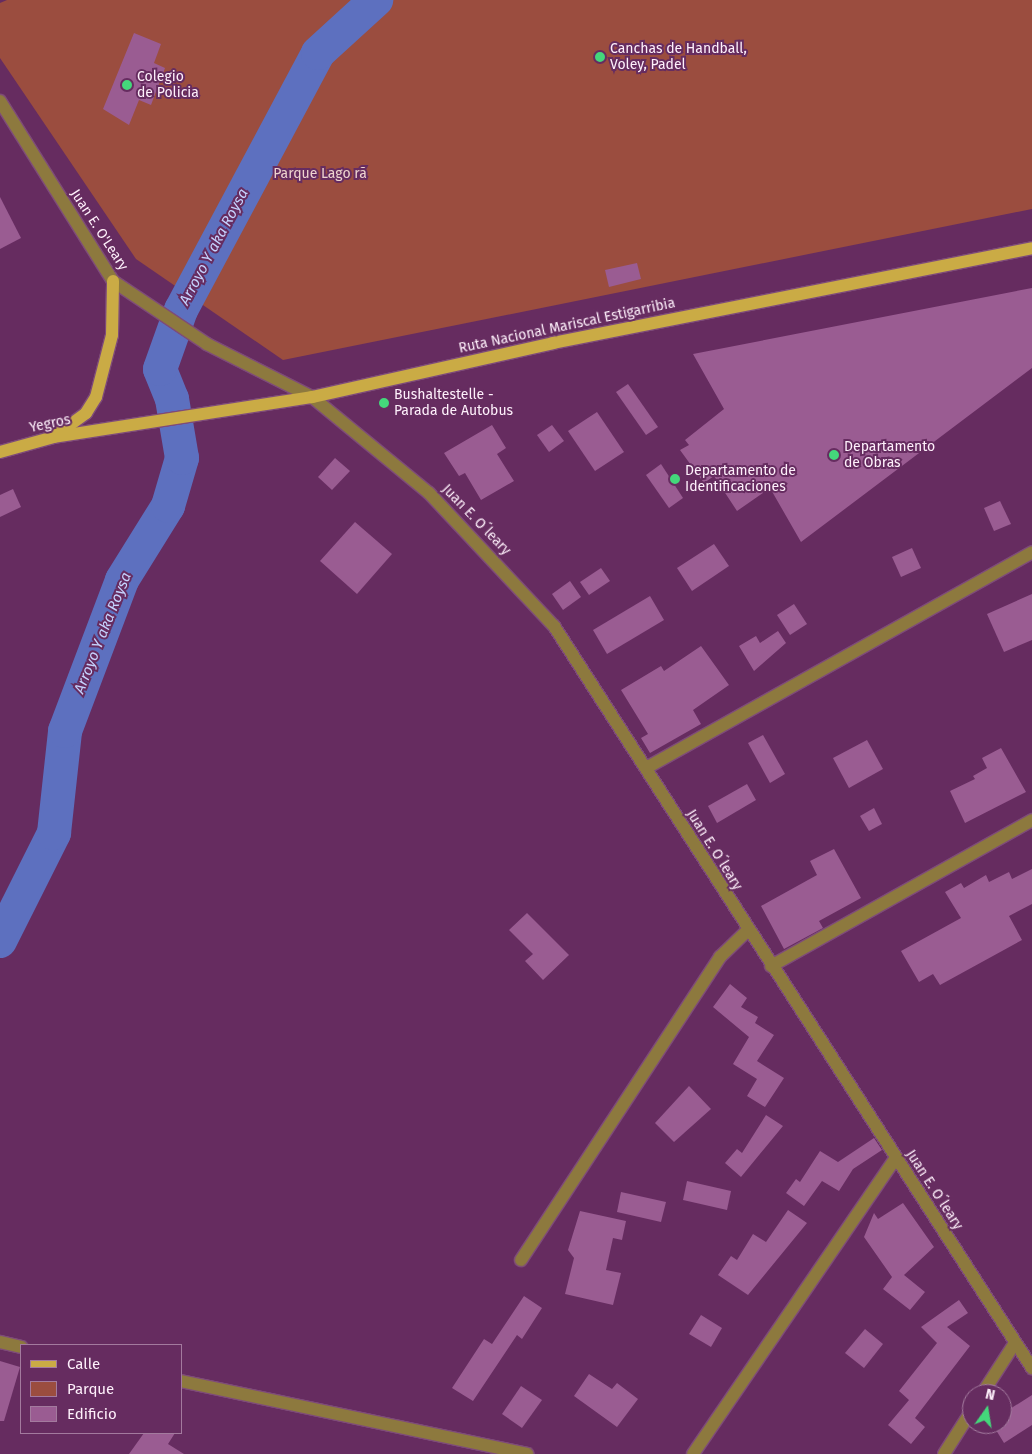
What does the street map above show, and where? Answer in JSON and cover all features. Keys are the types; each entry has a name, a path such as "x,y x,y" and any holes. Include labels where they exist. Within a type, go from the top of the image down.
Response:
{"main road":[{"name":"Ruta Nacional Mariscal Estigarribia","path":"108,429 238,406 312,397 553,343 1032,248"},
{"path":"54,437 86,414 96,397 112,335 113,281"},
{"name":"Yegros","path":"1,449 54,437 108,429"}],"street":[{"name":"Juan E. O'Leary","path":"0,101 113,281 152,309 207,344 312,397"},
{"name":"Juan E. O´leary","path":"312,397 429,493 500,565 554,626 646,768 747,931 772,966 1032,1368"},
{"path":"646,768 1032,552"},
{"path":"772,966 1032,820"},
{"path":"521,1260 720,957 747,931"},
{"path":"693,1454 896,1158"},
{"path":"0,1342 20,1347"},
{"path":"988,1384 1015,1343"},
{"path":"182,1381 527,1454"},
{"path":"944,1454 962,1426"}],"green space":[{"name":"Parque Lago rã","path":"7,0 1032,0 1032,209 283,360 136,259 0,58 0,3"}],"building":[{"path":"134,33 161,44 154,63 165,68 151,105 139,100 129,125 103,109"},
{"path":"0,197 21,238 0,249"},
{"path":"637,263 641,279 609,287 605,270"},
{"name":"Departamento de Obras","path":"1032,288 1032,368 801,542 770,488 737,511 714,476 704,483 680,450 689,445 685,440 724,409 693,354"},
{"path":"628,384 658,427 646,435 616,392"},
{"path":"597,412 624,452 595,471 568,431"},
{"path":"492,425 506,448 497,454 514,481 481,500 465,473 459,476 444,453"},
{"path":"552,425 564,441 549,452 537,435"},
{"path":"335,458 350,471 332,490 318,477"},
{"path":"661,464 683,498 669,508 646,475"},
{"path":"13,489 21,507 0,517 0,495"},
{"path":"1000,501 1011,524 994,531 984,508"},
{"path":"355,522 392,554 357,594 320,561"},
{"path":"714,544 729,566 692,591 677,568"},
{"path":"912,548 921,568 901,577 892,557"},
{"path":"601,568 610,581 589,595 580,582"},
{"path":"570,581 581,597 563,610 552,594"},
{"path":"1032,594 1032,640 1004,652 987,614"},
{"path":"650,596 664,620 607,654 593,630"},
{"path":"794,604 807,624 790,635 777,615"},
{"path":"778,631 786,643 754,671 739,646 756,636 760,643"},
{"path":"701,646 729,685 693,710 701,724 650,753 641,738 648,734 621,690 661,666 664,671"},
{"path":"763,735 785,774 770,783 748,743"},
{"path":"867,740 883,769 849,788 833,758"},
{"path":"1001,748 1026,792 965,823 950,791 975,779 973,776 987,768 982,758"},
{"path":"747,784 756,800 717,823 708,806"},
{"path":"874,808 882,824 869,831 860,816"},
{"path":"834,849 861,898 819,921 823,928 784,949 761,906 817,875 810,861"},
{"path":"1032,869 1032,904 1009,916 1022,940 940,985 933,974 919,982 901,951 961,918 945,892 961,883 964,888 986,875 989,882 1009,872 1012,879"},
{"path":"527,913 569,955 543,980 525,961 533,954 509,930"},
{"path":"730,984 747,998 741,1007 758,1017 755,1023 774,1035 757,1061 784,1078 765,1107 747,1096 757,1079 733,1064 749,1037 713,1007"},
{"path":"689,1086 711,1109 674,1142 655,1123"},
{"path":"766,1115 783,1126 741,1177 725,1163 737,1149 742,1153"},
{"path":"874,1138 882,1150 853,1169 839,1191 822,1181 804,1206 786,1193 796,1179 800,1182 820,1151 838,1162"},
{"path":"687,1181 731,1191 727,1210 683,1200"},
{"path":"621,1192 666,1202 661,1222 617,1212"},
{"path":"903,1203 934,1247 904,1275 925,1292 910,1310 883,1289 892,1277 864,1237 874,1213 878,1219"},
{"path":"788,1210 807,1223 748,1295 718,1275 731,1256 737,1260 753,1234 766,1242"},
{"path":"580,1211 626,1221 622,1240 613,1238 606,1270 621,1273 613,1305 565,1294 574,1258 568,1250"},
{"path":"524,1296 542,1308 522,1339 517,1335 473,1401 452,1388 484,1339 492,1344"},
{"path":"959,1300 968,1313 947,1327 970,1346 915,1418 925,1427 911,1444 888,1425 909,1400 899,1391 937,1343 921,1327"},
{"path":"701,1315 722,1328 711,1347 689,1334"},
{"path":"865,1329 883,1344 864,1368 845,1353"},
{"path":"0,1361 20,1367 4,1421 0,1421"},
{"path":"589,1374 612,1389 617,1383 638,1399 617,1427 574,1396"},
{"path":"521,1386 542,1400 522,1428 502,1414"},
{"path":"1032,1395 1032,1425 1004,1443 998,1434 1012,1434 1012,1408"},
{"path":"143,1434 174,1434 168,1444 184,1454 129,1454"}],"waterway":[{"name":"Arroyo Y aka Roysa","path":"0,941 54,833 65,731 122,580 168,506 182,458 172,399 160,369 181,310 318,53 376,0"}],"place":[{"name":"Canchas de Handball, Voley, Padel","path":"600,57"},
{"name":"Colegio de Policia","path":"127,85"},
{"name":"Bushaltestelle - Parada de Autobus","path":"384,403"},
{"name":"Departamento de Obras","path":"834,455"},
{"name":"Departamento de Identificaciones","path":"675,479"}]}
